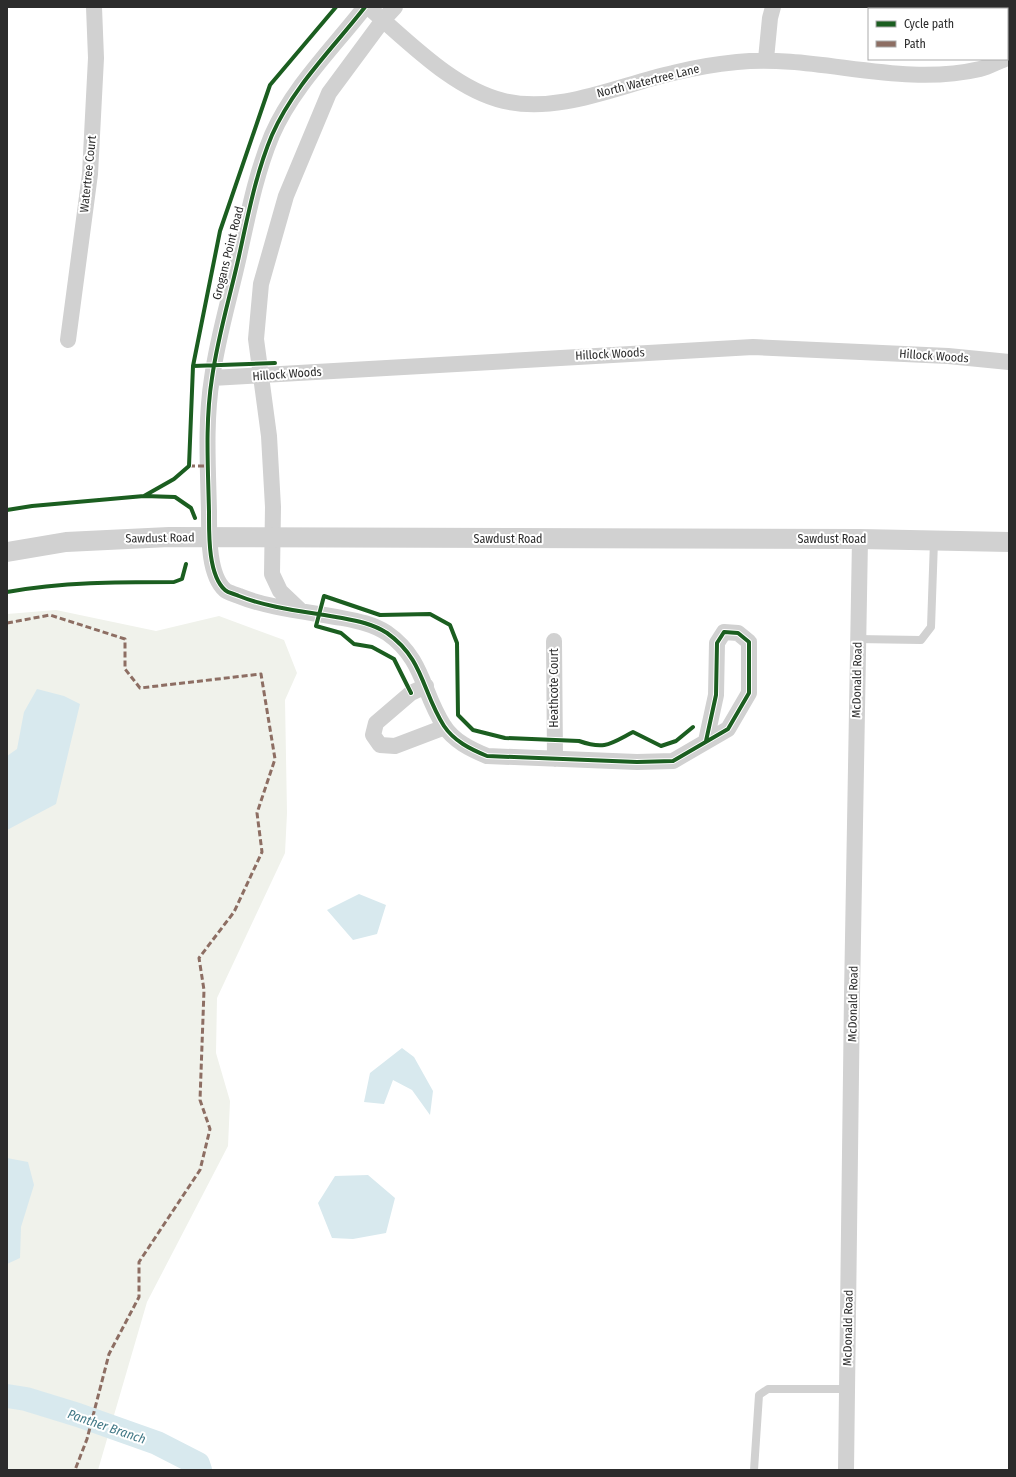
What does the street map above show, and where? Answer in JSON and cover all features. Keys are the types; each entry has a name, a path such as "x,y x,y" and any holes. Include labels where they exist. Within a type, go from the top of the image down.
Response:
{"street":[{"name":"Watertree Court","path":"68,340 90,174 96,58 94,7"},
{"name":"Grogans Point Road","path":"365,7 290,101 272,136 248,214 239,258 225,309 212,378 207,436 212,569 225,590 253,602 367,623 386,632 413,658 445,727 471,750 486,756 637,762 673,761 694,751 706,741 728,729 749,692 749,642 738,633 724,632 716,643 716,695 706,741"},
{"name":"North Watertree Lane","path":"368,7 457,81 481,94 505,101 558,102 674,72 734,62 766,59 862,70 920,74 948,74 981,68 1002,60"},
{"path":"300,610 280,591 272,574 273,538 269,436 256,338 261,284 286,196 329,93 383,20 395,7"},
{"path":"766,59 770,18 773,7"},
{"name":"Hillock Woods","path":"212,378 753,346 948,356 1009,362"},
{"name":"Sawdust Road","path":"7,552 88,541 210,537 860,539 1009,542"},
{"name":"McDonald Road","path":"846,1470 854,808 860,539"},
{"name":"Heathcote Court","path":"554,641 555,758"},
{"path":"426,686 411,693 376,723 373,736 380,745 395,746 445,727"}],"lane":[{"path":"858,639 921,640 931,627 934,541"},
{"path":"754,1470 759,1395 768,1389 847,1389"}],"shaded area":[{"path":"56,610 156,631 219,616 284,640 297,673 285,700 287,813 285,853 217,998 216,1053 230,1101 228,1146 147,1302 98,1470 7,1470 7,614"},
{"path":"37,689 64,696 80,704 56,804 7,830 7,756 17,749 24,712"},
{"path":"359,894 386,905 377,934 353,940 327,910"},
{"path":"402,1048 414,1057 433,1091 430,1115 412,1090 393,1080 384,1104 364,1102 370,1073"},
{"path":"7,1158 28,1162 34,1185 21,1227 20,1258 7,1264"},
{"path":"368,1175 395,1198 386,1233 353,1239 332,1238 318,1203 335,1176"}],"waterway":[{"name":"Panther Branch","path":"7,1396 26,1399 78,1415 157,1443 198,1464 200,1470"}],"marked path":[{"path":"189,466 208,466"},
{"path":"7,623 50,615 125,639 125,669 140,688 261,674 275,759 257,813 262,852 234,912 199,958 204,990 200,1100 210,1129 200,1170 139,1262 139,1297 109,1354 87,1439 75,1470"}],"cycle path":[{"path":"144,496 174,479 189,466 193,366 220,231 270,85 336,7"},
{"path":"365,7 314,68 281,117 266,149 253,194 217,347 208,411 209,531 212,565 215,575 219,583 226,591 250,600 276,607 360,622 376,627 387,633 399,643 415,665 431,701 448,731 463,744 487,756 637,762 673,761 728,729 749,693 749,642 738,633 724,632 717,643 716,695 706,741"},
{"path":"193,366 275,363"},
{"path":"7,510 32,506 144,496 175,497 191,508 195,518"},
{"path":"7,592 69,584 174,582 182,579 186,564"},
{"path":"411,693 394,659 372,647 354,644 341,633 316,626 324,596 380,615 430,614 450,625 457,643 458,715 473,730 505,738 579,741 595,745 613,742 633,732 661,746 676,741 693,727"}]}
